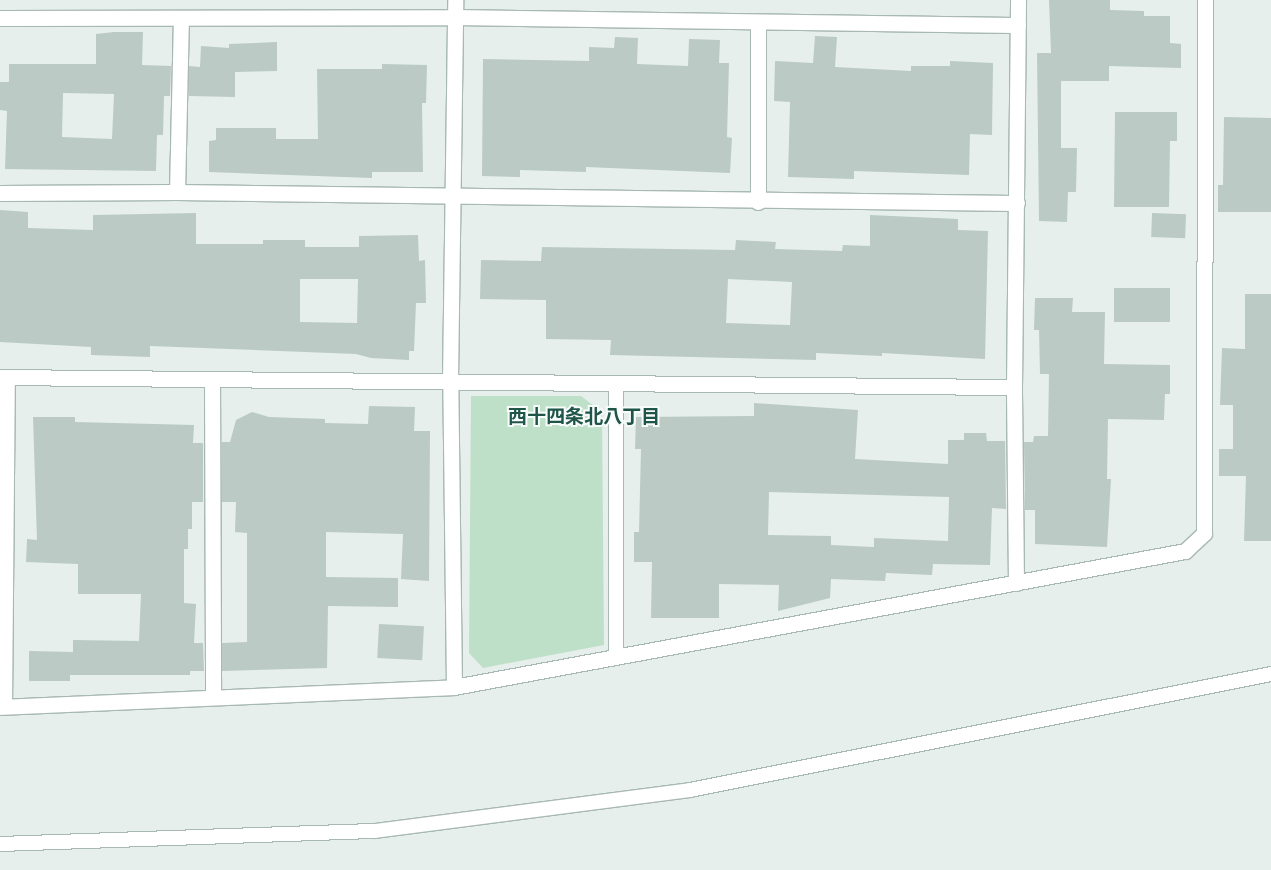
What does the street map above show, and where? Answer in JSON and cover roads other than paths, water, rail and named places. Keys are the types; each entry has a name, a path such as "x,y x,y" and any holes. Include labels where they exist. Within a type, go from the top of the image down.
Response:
{"street":[{"path":"454,687 450,380 455,0"},
{"path":"1016,583 1014,387 1018,0"},
{"path":"1014,387 4,377 2,706 454,687 1185,551 1204,533 1204,0"},
{"path":"0,18 455,17 1018,25"},
{"path":"177,192 181,18"},
{"path":"758,22 758,202"},
{"path":"0,193 177,192 758,202 1017,204"},
{"path":"212,378 213,698"}],"lane":[{"path":"616,383 616,657"},
{"path":"0,844 375,831 680,791 1271,674"}],"district":[{"name":"西十四条北八丁目","path":"584,417"}]}
